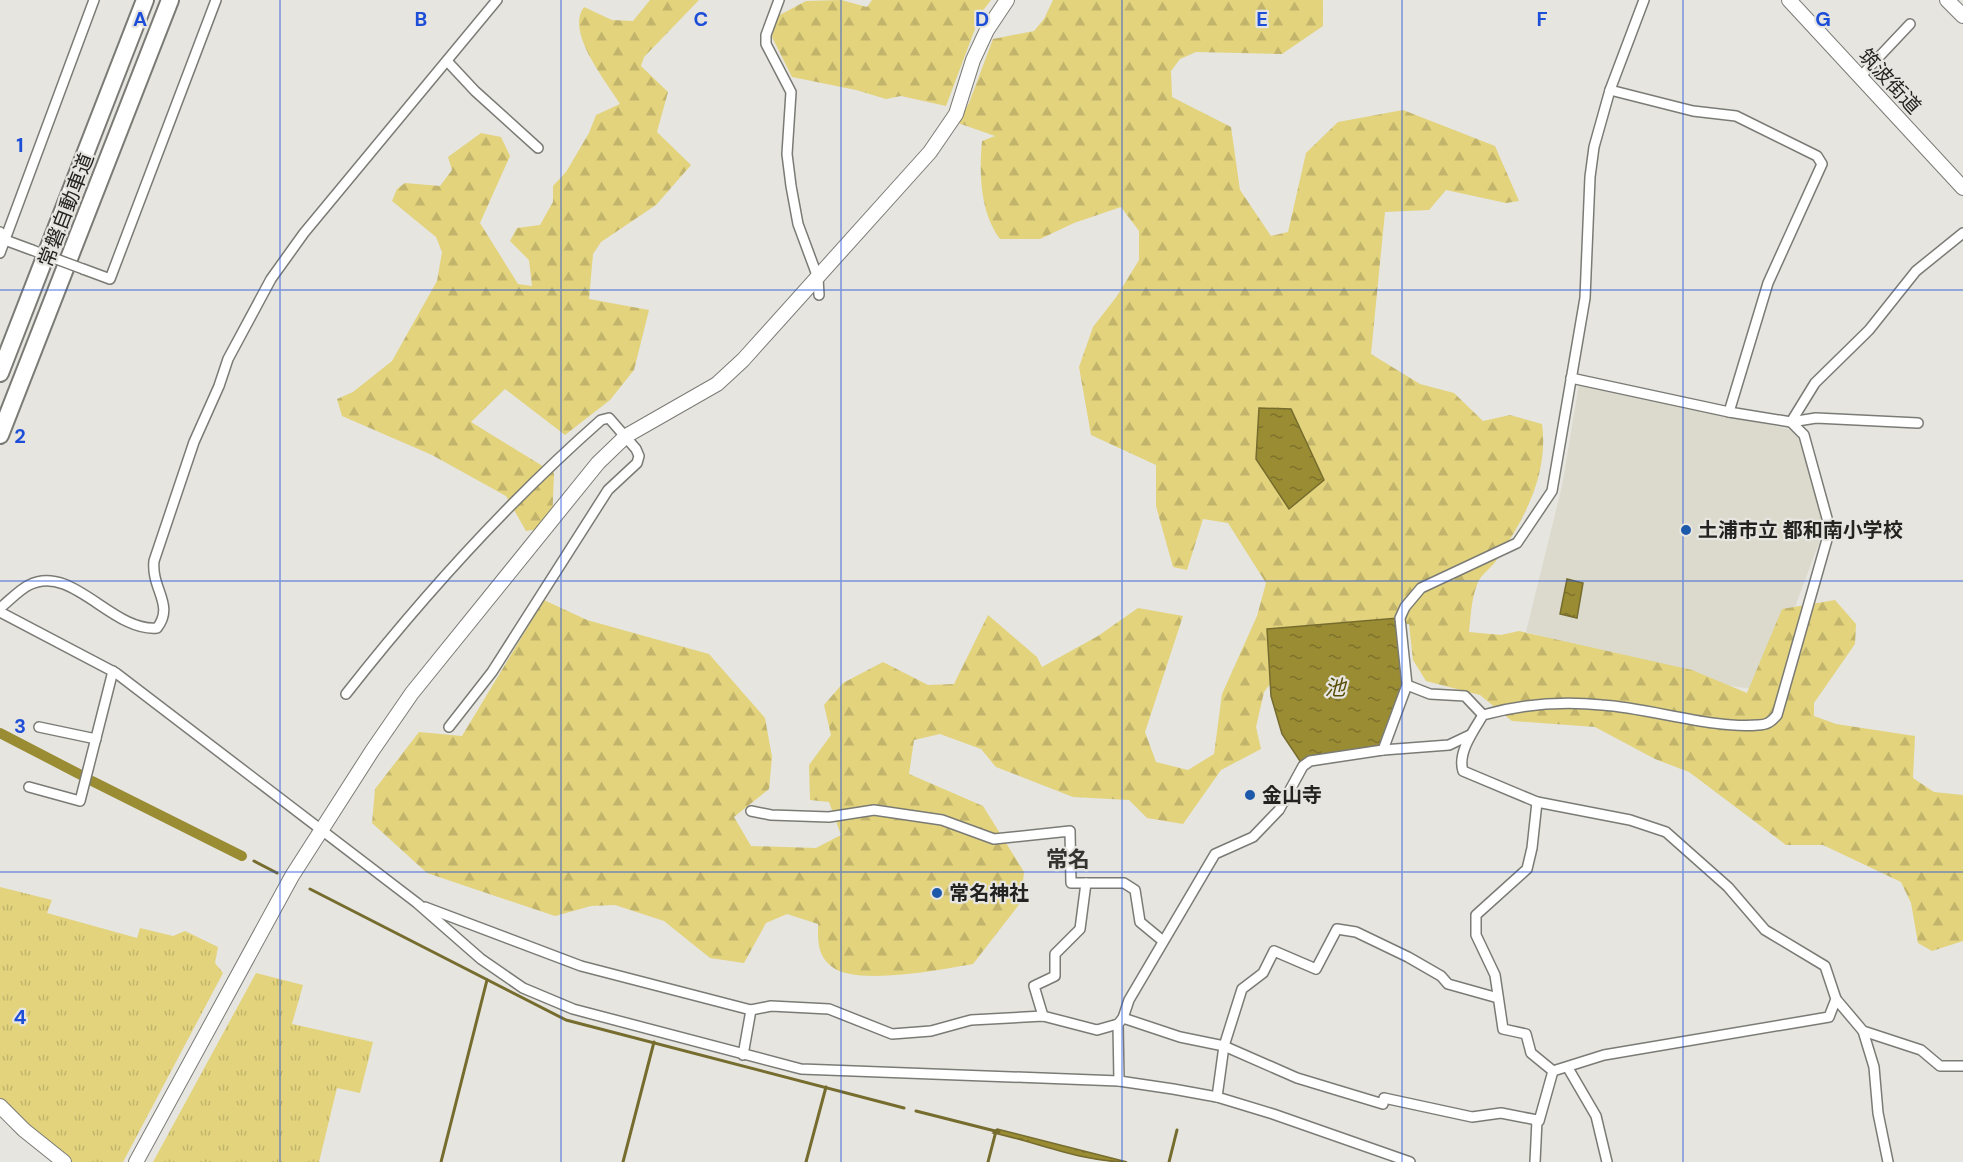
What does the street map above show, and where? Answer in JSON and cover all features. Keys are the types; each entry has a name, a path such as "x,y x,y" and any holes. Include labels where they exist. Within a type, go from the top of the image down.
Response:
{"highway":[{"name":"常磐自動車道","path":"0,373 145,0"},
{"name":"常磐自動車道","path":"0,435 170,0"}],"street":[{"path":"0,253 3,236 94,0"},
{"path":"3,236 32,250 110,279 216,0"},
{"path":"497,0 304,233 271,279 228,359 219,386 194,442 154,561 154,581 166,609 165,618 158,628 142,629 99,606 79,591 52,581 27,585 0,610 114,671 417,903 481,959 523,988 573,1009 801,1069 1119,1081 1217,1097 1274,1114 1410,1162"},
{"path":"787,0 778,4 766,35 766,44 791,92 787,154 791,186 798,224 818,278 819,295"},
{"path":"136,1162 286,887 321,829 412,693 581,482 626,436 717,384 818,278 930,152 956,114 973,60 987,30 1006,0"},
{"path":"1383,750 1407,685 1400,618 1405,607 1421,588 1517,543 1552,491 1585,298 1590,177 1594,147 1610,90 1644,0"},
{"name":"筑波街道","path":"1789,0 1963,188"},
{"path":"1947,0 1963,16"},
{"path":"1860,77 1910,24"},
{"path":"447,61 475,91 538,148"},
{"path":"1610,90 1693,111 1736,116 1817,156 1822,164 1767,283 1729,412"},
{"path":"1791,422 1815,383 1869,330 1916,271 1963,233"},
{"path":"1571,378 1729,412 1791,422 1816,418 1918,423"},
{"path":"346,694 382,648 527,487 602,420 609,418 626,436 639,456 637,463 608,490 492,672 449,727"},
{"path":"1791,422 1804,435 1830,529 1777,715 1771,722 1758,725 1736,724 1604,705 1528,705 1483,715 1470,735 1461,765 1464,771 1537,802 1630,820 1666,832 1728,887 1765,930 1825,966 1836,999 1863,1031 1870,1047 1888,1162"},
{"path":"29,787 80,801 114,671"},
{"path":"1407,685 1430,694 1465,696 1483,715"},
{"path":"39,727 96,739"},
{"path":"1119,1081 1121,1021 1129,1000 1162,941 1173,928 1215,854 1253,837 1279,810 1303,766 1310,760 1383,750 1449,745 1470,735"},
{"path":"1537,802 1527,868 1476,915 1476,935 1495,975 1503,1029 1526,1034 1531,1053 1553,1071"},
{"path":"751,811 771,815 829,817 874,810 942,820 994,838 1070,831 1071,883 1124,883 1135,890 1140,922 1162,941"},
{"path":"1043,1016 1034,986 1055,976 1055,954 1080,929 1086,883"},
{"path":"417,903 581,966 751,1010 771,1006 828,1009 892,1034 931,1031 971,1020 1043,1016 1096,1030 1121,1021 1224,1046 1297,1078 1383,1104 1384,1098 1472,1117 1501,1113 1537,1120"},
{"path":"1217,1097 1224,1046 1242,988 1263,973 1274,951 1316,969 1337,928 1356,932 1408,957 1441,976 1448,984 1498,998"},
{"path":"1553,1071 1604,1055 1829,1017 1836,999"},
{"path":"743,1055 751,1010"},
{"path":"1863,1031 1921,1050 1940,1066 1963,1066"},
{"path":"1568,1068 1596,1116 1607,1162"},
{"path":"1535,1162 1537,1120 1539,1121 1553,1071"},
{"path":"0,1106 24,1130 64,1162"}],"shaded area":[{"name":"土浦市立 都和南小学校","path":"1579,384 1798,431 1823,520 1820,540 1767,682 1752,689 1710,683 1526,632 1562,486"}],"green space":[{"path":"650,0 699,0 644,57 641,66 668,92 657,132 691,165 656,205 601,242 593,254 589,299 649,310 634,370 610,400 565,435 505,389 471,422 554,473 552,527 526,531 506,496 432,455 342,416 337,399 353,392 392,361 437,281 442,252 436,237 392,201 397,189 405,183 440,186 452,170 448,157 481,133 501,137 510,156 480,223 518,284 532,286 529,260 510,241 517,228 540,225 553,202 553,186 566,172 589,133 596,115 620,104 597,70 583,43 580,17 584,7 612,20 633,21"},
{"path":"841,0 867,7 872,0 991,0 981,13 946,106 901,96 886,99 856,90 792,77 772,37 776,17 806,1"},
{"path":"1053,0 1323,0 1323,26 1282,54 1196,52 1180,59 1171,71 1172,97 1231,127 1240,190 1271,236 1288,232 1306,153 1338,122 1403,110 1495,146 1519,201 1506,203 1446,190 1429,210 1385,212 1371,354 1420,384 1454,393 1483,421 1510,415 1542,424 1542,461 1538,479 1516,529 1496,561 1478,582 1469,632 1501,635 1519,631 1692,670 1747,693 1782,609 1835,600 1856,624 1855,644 1814,703 1814,716 1836,724 1915,736 1913,778 1934,792 1963,795 1963,941 1932,951 1918,943 1911,903 1901,882 1823,845 1786,845 1689,772 1655,759 1595,727 1512,721 1480,695 1426,681 1413,660 1409,624 1361,630 1293,655 1264,692 1256,727 1261,749 1221,770 1183,824 1147,818 1129,800 1073,797 996,767 981,749 940,734 914,740 909,774 983,806 1024,872 1021,902 973,964 900,975 859,975 843,972 831,966 823,957 819,947 818,924 787,914 766,923 744,963 710,958 664,921 615,905 591,906 555,916 427,873 372,823 375,789 419,732 462,736 544,600 587,620 709,654 765,718 772,757 769,789 734,817 751,846 816,848 841,835 829,802 810,800 809,765 831,735 824,705 843,683 883,662 928,685 954,684 988,615 1037,657 1042,667 1098,636 1138,608 1183,616 1145,732 1156,762 1188,770 1214,754 1222,694 1257,616 1266,583 1228,523 1203,519 1187,570 1173,567 1156,506 1156,465 1091,435 1079,367 1093,327 1117,296 1139,260 1139,231 1121,207 1074,223 1040,239 1000,239 988,217 981,179 982,141 995,136 958,123 969,103 993,39 1034,31 1044,19"},
{"path":"0,887 52,900 47,913 137,938 140,928 173,936 185,931 218,947 215,963 223,973 123,1162 71,1162 35,1134 0,1099"},
{"path":"256,973 303,985 292,1024 373,1042 360,1093 337,1088 319,1162 153,1162"}],"water":[{"path":"1259,408 1291,409 1324,480 1289,509 1256,459"},
{"path":"1567,579 1583,583 1577,618 1560,614"},
{"name":"池","path":"1398,618 1405,685 1382,748 1302,764 1282,734 1271,696 1267,629"},
{"path":"997,1129 1127,1162 1076,1155 993,1133"}],"waterway":[{"path":"0,733 81,775"},
{"path":"92,781 242,856"},
{"path":"254,861 277,873"},
{"path":"310,889 566,1020 904,1108"},
{"path":"441,1162 487,980"},
{"path":"623,1162 654,1042"},
{"path":"806,1162 826,1087"},
{"path":"916,1111 999,1132"},
{"path":"1169,1162 1177,1130"},
{"path":"988,1162 996,1131"}],"place":[{"name":"土浦市立 都和南小学校","path":"1686,530"},
{"name":"金山寺","path":"1250,795"},
{"name":"常名神社","path":"937,893"}],"district":[{"name":"常名","path":"1068,859"}]}
